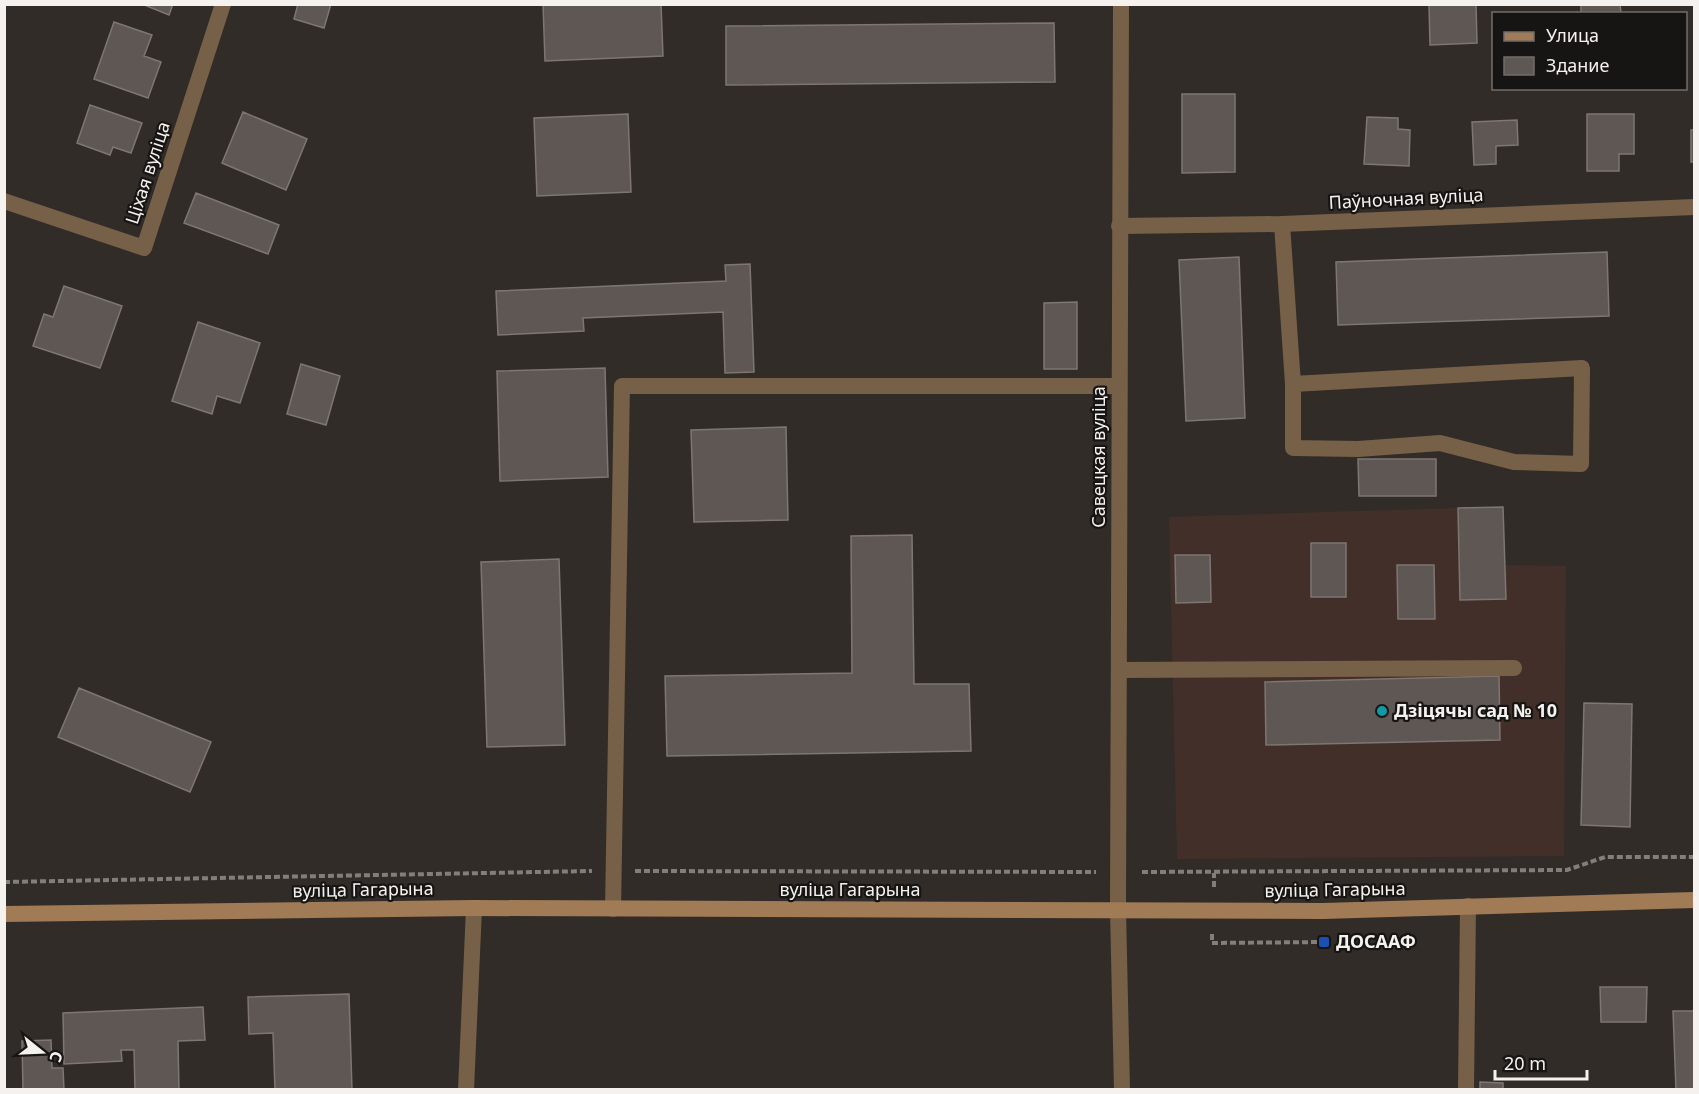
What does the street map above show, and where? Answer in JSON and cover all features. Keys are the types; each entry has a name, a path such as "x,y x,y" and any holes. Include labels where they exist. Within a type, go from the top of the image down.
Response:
{"main road":[{"name":"вуліца Гагарына","path":"4,914 474,908 1312,911 1695,900"}],"street":[{"name":"Ціхая вуліца","path":"4,201 144,248 223,4"},
{"name":"Савецкая вуліца","path":"1121,4 1118,910 1122,1089"},
{"name":"Паўночная вуліца","path":"1119,226 1282,224 1695,207"},
{"path":"1282,224 1293,384 1293,448 1359,449 1440,443 1514,462 1581,464 1582,368 1293,384"},
{"path":"613,909 622,386 1119,386"},
{"path":"1119,670 1514,668"},
{"path":"1466,1089 1468,906"},
{"path":"466,1089 474,908"}],"path":[{"path":"4,882 614,871 1567,870 1605,857 1695,857"}],"shaded area":[{"path":"1458,508 1460,600 1505,599 1504,565 1566,566 1564,856 1177,859 1169,517"}],"building":[{"path":"142,4 173,4 169,15"},
{"path":"298,4 331,4 324,28 294,19"},
{"path":"543,4 661,4 663,56 545,61"},
{"path":"1476,4 1477,43 1430,45 1429,5"},
{"path":"1581,4 1620,4 1621,12 1581,12"},
{"path":"114,22 152,35 144,56 161,62 148,98 94,79"},
{"path":"1054,23 1055,82 726,85 726,26"},
{"path":"1182,94 1235,94 1235,172 1182,173"},
{"path":"90,105 142,123 131,153 113,147 110,155 77,143"},
{"path":"243,112 307,139 286,190 222,163"},
{"path":"628,114 631,192 537,196 534,118"},
{"path":"1587,114 1634,114 1634,154 1619,154 1619,171 1587,171"},
{"path":"1367,117 1398,118 1398,129 1410,130 1409,166 1364,164"},
{"path":"1517,120 1518,145 1496,146 1496,164 1474,165 1472,122"},
{"path":"1691,130 1694,130 1694,162 1691,162"},
{"path":"196,193 279,225 268,254 184,223"},
{"path":"1607,252 1609,316 1338,325 1336,262"},
{"path":"1239,257 1245,418 1186,421 1179,260"},
{"path":"750,264 754,372 725,373 723,312 583,318 584,331 498,335 496,291 726,281 725,265"},
{"path":"64,286 122,306 100,368 33,346 44,314 53,317"},
{"path":"1077,302 1077,369 1044,369 1044,303"},
{"path":"198,322 260,343 240,403 217,396 212,414 172,401"},
{"path":"301,364 340,376 326,425 287,414"},
{"path":"605,368 608,477 500,481 497,371"},
{"path":"786,427 788,520 694,522 691,430"},
{"path":"1358,459 1436,459 1436,496 1359,496"},
{"path":"1503,507 1506,599 1460,600 1458,508"},
{"path":"912,535 914,684 969,684 971,751 667,756 665,676 852,673 851,536"},
{"path":"1311,543 1346,543 1346,597 1311,597"},
{"path":"1175,555 1210,555 1211,602 1176,603"},
{"path":"559,559 565,745 487,747 481,562"},
{"path":"1397,565 1434,565 1435,619 1398,619"},
{"name":"Дзіцячы сад № 10","path":"1499,676 1500,740 1266,745 1265,682"},
{"path":"79,688 211,742 190,792 58,737"},
{"path":"1584,703 1632,704 1630,827 1581,825"},
{"path":"1600,987 1647,987 1646,1022 1601,1022"},
{"path":"349,994 352,1090 275,1090 273,1033 249,1034 248,997"},
{"path":"203,1007 205,1040 178,1041 179,1090 135,1090 134,1050 121,1050 122,1061 64,1064 63,1013"},
{"path":"1673,1011 1694,1011 1694,1090 1676,1090"},
{"path":"51,1040 52,1068 63,1068 64,1090 23,1090 22,1041"},
{"path":"1480,1082 1503,1083 1503,1090 1480,1090"}],"place":[{"name":"Дзіцячы сад № 10","path":"1382,711"},
{"name":"ДОСААФ","path":"1324,942"}]}
